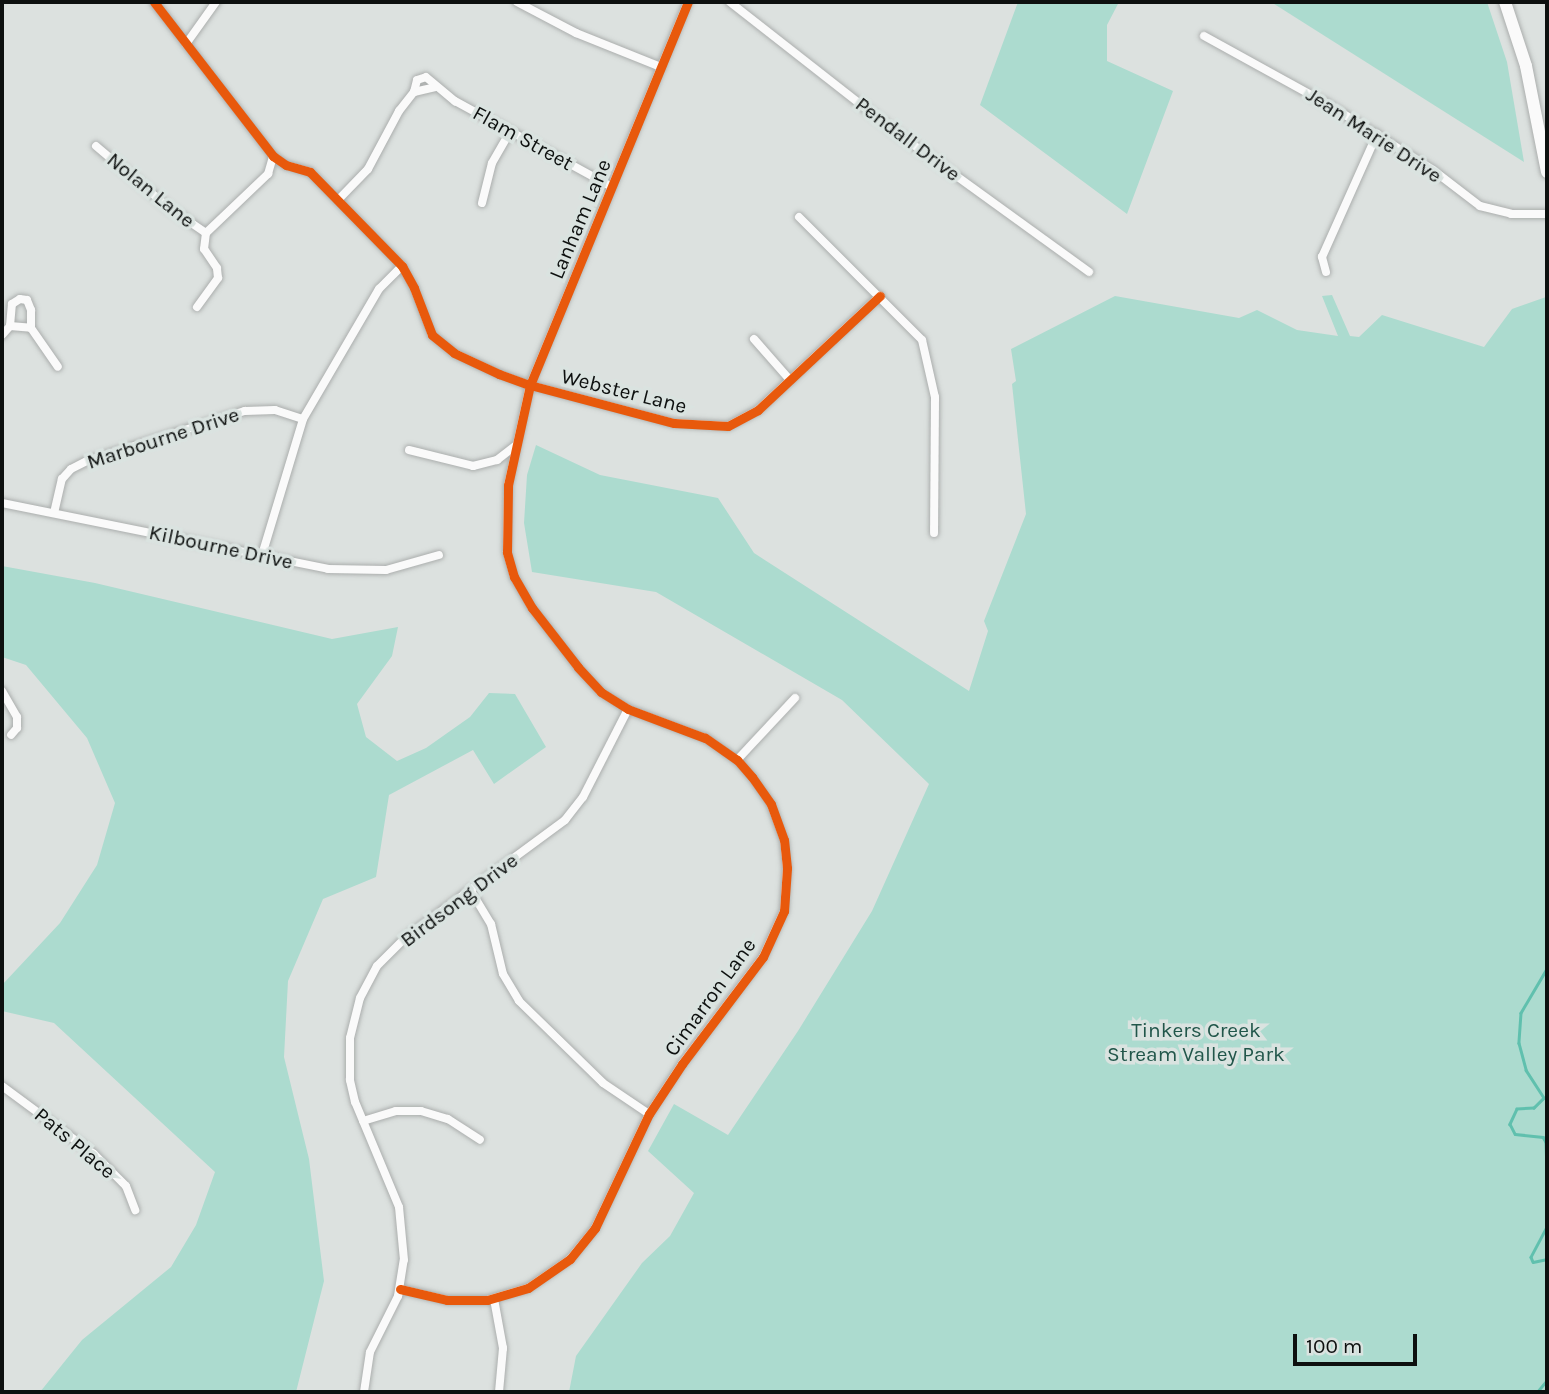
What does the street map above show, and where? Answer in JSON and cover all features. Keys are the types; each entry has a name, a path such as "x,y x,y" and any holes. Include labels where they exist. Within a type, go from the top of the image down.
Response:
{"main road":[{"path":"1505,2 1526,65 1547,172"}],"street":[{"name":"Webster Lane","path":"155,2 272,156 286,165 310,172 402,266 414,288 427,327 438,341 468,360 530,385 674,423 728,426 758,410 880,296"},
{"path":"186,44 216,2"},
{"path":"517,2 576,33 661,67"},
{"name":"Lanham Lane","path":"506,524 514,450 530,385 688,2"},
{"name":"Pendall Drive","path":"730,2 893,130 1089,272"},
{"name":"Jean Marie Drive","path":"1204,36 1377,134 1433,170 1480,206 1511,214 1547,214"},
{"name":"Flam Street","path":"338,200 368,169 399,111 414,92 436,87 510,132 612,187"},
{"path":"482,203 492,163 510,132"},
{"path":"1326,272 1322,257 1377,134"},
{"name":"Nolan Lane","path":"96,146 168,207 206,233"},
{"path":"197,307 216,284 218,274 204,249 206,233 268,174 272,156"},
{"path":"799,217 922,340 935,397 934,533"},
{"path":"262,555 303,419 379,289 402,266"},
{"path":"2,335 10,326 12,304 24,299 31,310 31,328 58,368"},
{"path":"10,326 31,328"},
{"path":"754,339 790,380"},
{"name":"Marbourne Drive","path":"54,513 62,479 71,469 87,461 245,411 275,410 303,419"},
{"path":"409,450 473,466 497,460 514,450"},
{"name":"Kilbourne Drive","path":"2,503 315,567 368,571 400,568 439,555"},
{"name":"Cimarron Lane","path":"400,1289 447,1300 494,1299 540,1282 570,1259 590,1235 649,1114 682,1064 763,957 784,911 787,868 780,827 761,788 737,760 695,734 628,709 601,692 586,677 532,608 510,566 506,524"},
{"path":"2,691 17,717 17,728 11,736"},
{"path":"737,760 795,698"},
{"name":"Birdsong Drive","path":"365,1392 370,1352 400,1289 404,1260 401,1215 352,1091 349,1053 354,1017 369,979 405,937 471,891 572,814 628,709"},
{"path":"471,891 491,923 503,974 519,1001 603,1083 649,1114"},
{"name":"Pats Place","path":"2,1086 94,1154 126,1186 135,1210"},
{"path":"363,1121 396,1111 421,1111 460,1125 480,1140"},
{"path":"494,1299 503,1348 499,1392"}],"green space":[{"path":"1018,2 1119,2 1107,25 1107,61 1173,91 1127,214 980,105"},
{"path":"1271,2 1487,2 1507,62 1524,162"},
{"name":"Tinkers Creek Stream Valley Park","path":"1332,295 1350,336 1359,337 1382,315 1484,347 1512,309 1546,297 1547,1392 569,1392 576,1356 642,1263 670,1236 694,1193 648,1151 674,1104 728,1135 798,1031 872,911 929,784 842,700 656,592 532,572 524,523 527,475 536,445 600,475 718,498 754,553 969,691 988,631 984,621 1026,514 1012,384 1016,381 1011,349 1115,296 1239,318 1257,310 1297,330 1338,336 1322,296"},
{"path":"2,566 95,583 332,639 398,627 392,656 357,704 366,737 397,761 426,748 470,717 489,693 515,694 546,747 494,784 473,750 389,795 376,877 323,899 288,981 284,1057 309,1159 324,1281 296,1392 40,1392 82,1340 171,1267 196,1225 215,1172 54,1023 2,1011 2,985 60,923 97,865 115,803 87,738 26,665 2,657"}],"waterway":[{"path":"1547,969 1521,1013 1519,1043 1526,1070 1544,1098 1534,1108 1517,1109 1510,1124 1515,1134 1543,1137 1546,1142 1547,1170"},
{"path":"1547,1227 1531,1257 1533,1262 1547,1259"},
{"path":"1537,1392 1547,1380"}],"cycle path":[{"path":"154,2 273,156 286,165 310,172 402,266 414,288 432,335 454,353 499,374 530,385 674,423 728,426 758,410 880,296"},
{"path":"400,1289 447,1300 487,1300 528,1288 570,1259 595,1228 649,1114 682,1064 763,957 784,911 787,868 784,840 771,804 752,777 737,760 705,738 628,709 601,692 532,608 514,577 507,552 508,485 530,385 688,2"}]}
